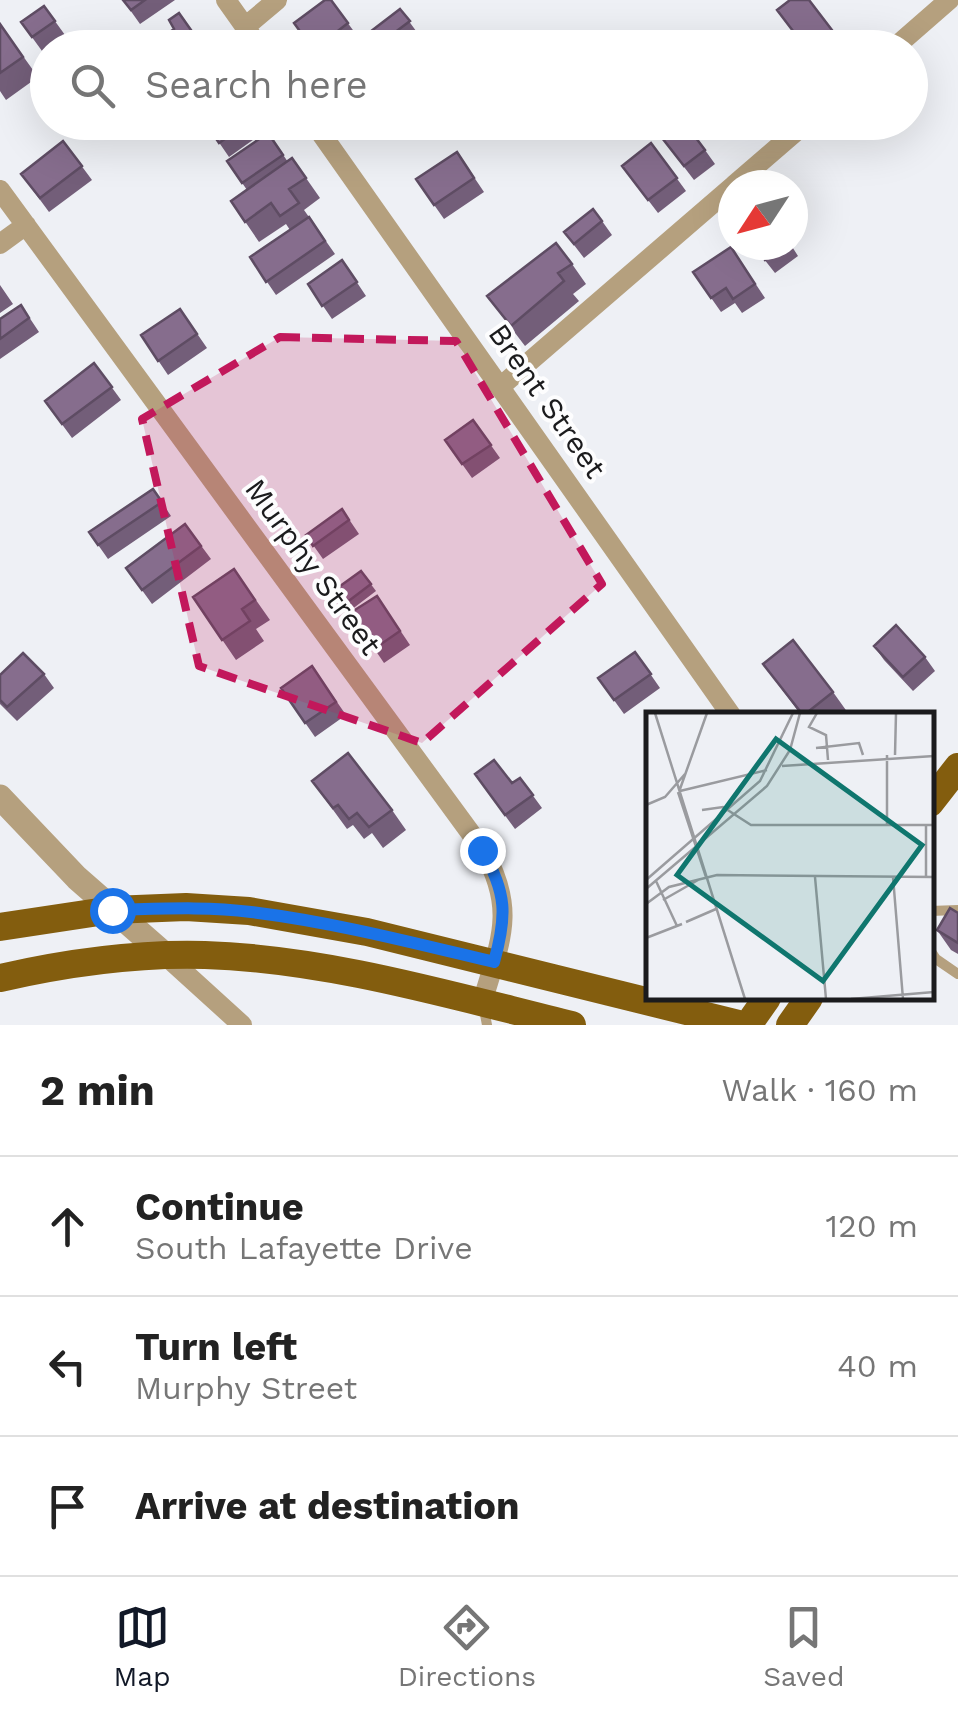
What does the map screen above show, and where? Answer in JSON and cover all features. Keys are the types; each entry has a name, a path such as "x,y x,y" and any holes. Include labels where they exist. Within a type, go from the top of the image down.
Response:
{"main road":[{"path":"933,799 958,767"},
{"path":"0,927 112,910 249,911 313,921 494,962 745,1025 765,1000"},
{"path":"0,978 92,962 204,955 288,964 485,1014 572,1025"},
{"path":"790,1025 808,1000"}],"street":[{"path":"226,0 247,30"},
{"path":"245,27 276,0"},
{"path":"915,30 949,0"},
{"name":"Brent Street","path":"326,140 729,712"},
{"path":"752,170 786,140"},
{"name":"Murphy Street","path":"0,190 482,850 504,901 503,930 485,1014"},
{"path":"500,387 718,200"},
{"path":"0,244 26,225"},
{"path":"0,797 112,910 242,1025"}],"lane":[{"path":"933,911 958,910"},
{"path":"933,954 958,974"}],"highlighted area":[{"path":"280,337 456,341 602,584 422,743 199,666 142,419"}],"building":[{"path":"123,0 145,0 131,10"},
{"path":"325,0 331,0 348,23 339,30 299,30 294,23"},
{"path":"790,0 809,0 832,30 792,30 777,10"},
{"path":"44,6 55,21 42,30 30,30 30,34 21,22"},
{"path":"400,9 410,21 398,30 373,30"},
{"path":"179,13 191,30 173,30 169,20"},
{"path":"0,24 23,57 0,73"},
{"path":"258,140 273,140 283,155 242,183 227,161"},
{"path":"664,140 698,140 705,150 684,166"},
{"path":"63,141 82,166 40,198 21,174"},
{"path":"651,143 677,178 648,200 622,166"},
{"path":"457,152 474,178 434,205 416,179"},
{"path":"292,158 306,178 289,189 299,203 280,216 271,203 245,222 231,201"},
{"path":"593,209 602,221 574,244 564,232"},
{"path":"309,217 325,241 266,282 250,257"},
{"path":"556,243 572,264 558,273 564,281 511,326 487,296"},
{"path":"718,256 718,260 739,260 755,284 733,299 726,288 711,298 693,272"},
{"path":"342,260 357,282 322,306 308,284"},
{"path":"21,305 29,318 0,339 0,319"},
{"path":"180,309 197,334 158,361 141,335"},
{"path":"94,363 112,387 62,424 45,401"},
{"path":"473,420 491,445 462,464 445,440"},
{"path":"153,489 162,502 98,545 89,532"},
{"path":"342,509 349,520 313,546 306,535"},
{"path":"185,524 201,546 142,590 126,568"},
{"path":"234,569 255,600 242,609 250,621 222,640 193,597"},
{"path":"361,571 371,584 346,603 336,589"},
{"path":"377,596 400,631 374,649 350,613"},
{"path":"896,625 925,657 903,677 874,646"},
{"path":"793,640 833,692 808,712 801,712 763,664"},
{"path":"635,652 651,674 614,700 598,678"},
{"path":"23,653 44,674 7,707 0,700 0,675"},
{"path":"312,666 336,702 305,723 281,688"},
{"path":"348,753 392,810 369,827 357,813 349,819 338,805 333,808 312,781"},
{"path":"494,760 512,783 520,778 533,795 505,815 475,774"},
{"path":"950,908 958,913 958,943 937,930"}],"route":[{"path":"112,910 249,911 367,932 494,962 503,930 504,901 482,850"}]}
